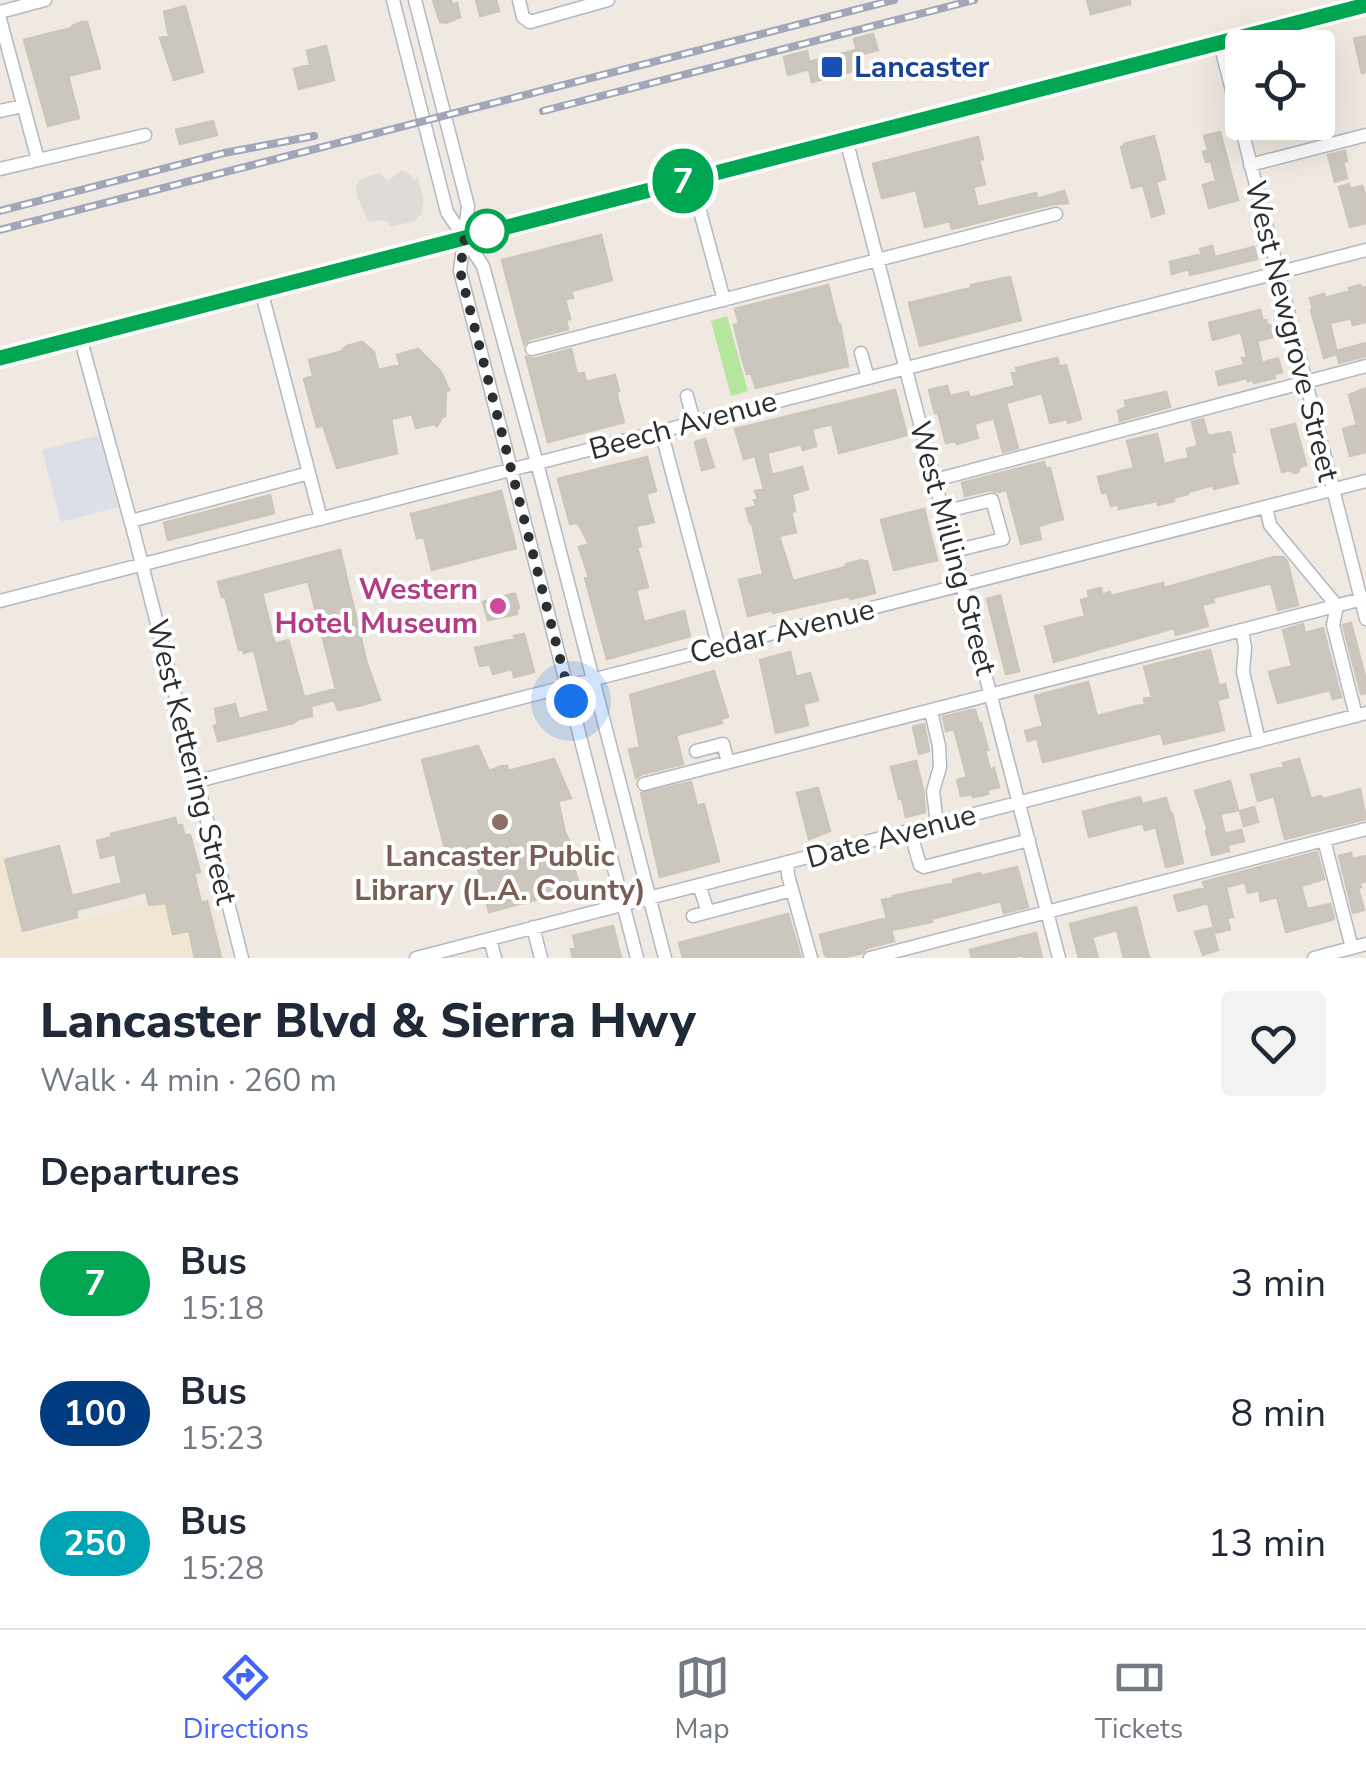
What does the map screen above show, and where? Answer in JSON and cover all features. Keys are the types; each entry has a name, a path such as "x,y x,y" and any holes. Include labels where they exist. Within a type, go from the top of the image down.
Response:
{"main road":[{"path":"0,358 1366,4"}],"street":[{"path":"38,160 0,15 45,0"},
{"path":"393,0 447,212 483,266 665,958"},
{"path":"415,0 468,206 460,271 637,958"},
{"path":"519,0 523,17 530,22 608,0"},
{"name":"West Newgrove Street","path":"1220,43 1332,490 1364,599 1366,620"},
{"path":"0,112 23,106"},
{"path":"0,169 145,134"},
{"path":"1250,165 1366,134"},
{"name":"West Milling Street","path":"846,139 1059,958"},
{"path":"691,178 724,300"},
{"path":"532,349 1056,214"},
{"name":"Beech Avenue","path":"0,601 1366,250"},
{"path":"262,290 321,518"},
{"name":"West Kettering Street","path":"80,337 242,958"},
{"path":"861,354 868,378"},
{"path":"935,480 1366,366"},
{"path":"688,396 694,422"},
{"path":"661,431 718,648"},
{"path":"130,521 309,473"},
{"name":"Cedar Avenue","path":"198,782 1366,481"},
{"path":"943,512 992,500 1003,539 954,551"},
{"path":"1266,507 1270,524 1337,606"},
{"path":"644,784 1364,599"},
{"path":"1337,606 1332,625 1361,715"},
{"path":"1242,630 1246,647 1243,672 1260,741"},
{"path":"930,711 939,746 940,768 933,791 937,824"},
{"name":"Date Avenue","path":"416,958 1361,715"},
{"path":"696,750 723,744 728,762"},
{"path":"870,958 1366,829"},
{"path":"910,831 920,865 924,867 1029,840"},
{"path":"1314,958 1359,946 1324,840"},
{"path":"788,863 811,958"},
{"path":"699,885 701,914 792,890"},
{"path":"533,928 541,958"},
{"path":"490,939 495,958"}],"shaded area":[{"path":"402,170 413,180 418,178 424,201 421,214 415,221 390,227 384,220 368,222 357,196 359,180 379,173 388,181"},
{"path":"99,435 118,507 61,522 42,450"},
{"path":"2,851 23,936 205,892 225,958 0,958"}],"green space":[{"path":"727,316 748,391 731,396 711,321"}],"building":[{"path":"433,0 457,3 460,17 440,22"},
{"path":"476,0 496,0 499,11 480,16"},
{"path":"1087,0 1130,0 1130,4 1091,14"},
{"path":"185,6 203,72 174,80 160,38 169,36 164,12"},
{"path":"87,22 100,68 68,76 79,118 48,126 24,40"},
{"path":"873,34 878,50 858,55 854,39"},
{"path":"1366,36 1366,72 1362,73 1354,39"},
{"path":"326,46 334,80 299,89 294,69 310,65 307,51"},
{"name":"Lancaster","path":"856,50 861,69 812,82 809,69 788,75 784,57 807,51 809,62"},
{"path":"213,121 217,135 180,144 176,130"},
{"path":"1220,132 1238,200 1209,208 1203,185 1216,181 1211,161 1206,162 1203,152 1208,150 1204,136"},
{"path":"1154,136 1165,179 1156,182 1164,213 1152,217 1143,185 1132,188 1121,147"},
{"path":"978,137 985,184 973,187 978,207 1036,193 1037,199 1064,191 1068,203 952,229 950,221 925,227 916,190 882,198 873,164"},
{"path":"1345,151 1347,178 1335,182 1328,155"},
{"path":"1349,184 1350,189 1362,186 1366,197 1366,223 1350,227 1339,187"},
{"path":"601,235 612,280 571,291 573,298 565,299 568,329 524,344 502,260"},
{"path":"1212,246 1215,257 1254,247 1257,259 1190,275 1189,269 1172,274 1170,262 1202,254 1200,249"},
{"path":"1010,277 1021,320 920,346 909,303"},
{"path":"828,285 848,366 756,388 742,358 734,325 739,323 735,309"},
{"path":"1360,285 1366,287 1366,322 1353,325 1351,318 1330,323 1337,354 1324,358 1310,298 1324,294 1325,298"},
{"path":"1260,310 1273,337 1257,341 1262,363 1278,358 1282,372 1274,374 1275,378 1254,383 1247,378 1219,385 1216,372 1244,365 1242,358 1247,357 1241,332 1213,340 1209,323"},
{"path":"362,342 374,352 378,370 400,365 397,355 418,349 441,372 449,390 445,416 437,426 416,428 412,414 391,419 397,453 337,468 323,425 317,427 304,379 313,376 309,360"},
{"path":"1366,343 1366,356 1339,363 1336,351"},
{"path":"571,349 577,374 584,373 586,382 615,375 624,422 548,442 526,357 534,359"},
{"path":"1057,358 1060,367 1066,365 1081,419 1050,423 1042,393 1006,403 1018,448 1003,452 994,418 974,424 978,438 946,443 929,390 947,386 950,396 968,392 970,398 1015,386 1012,373 1017,372 1016,368"},
{"path":"1366,388 1366,452 1350,456 1343,429 1357,425 1349,395"},
{"path":"895,390 907,435 839,453 832,424 812,429 816,446 803,450 801,444 767,453 772,475 802,467 808,489 792,494 796,532 779,536 793,581 862,560 867,561 875,593 748,616 739,580 763,574 746,509 756,506 755,491 764,489 755,456 744,459 735,429"},
{"path":"1166,392 1170,407 1120,421 1118,411 1126,407 1125,401"},
{"path":"1203,419 1208,436 1230,432 1238,483 1214,489 1213,485 1158,505 1157,501 1119,509 1118,504 1111,506 1098,477 1134,468 1127,441 1157,434 1164,464 1189,458 1187,449 1198,446 1192,422"},
{"path":"1295,424 1306,465 1298,472 1282,472 1271,430"},
{"path":"705,439 714,467 702,470 695,442"},
{"path":"647,457 656,491 646,494 654,522 636,526 641,546 637,547 648,587 636,590 644,622 684,611 690,636 607,659 579,547 589,544 578,523 570,524 558,479"},
{"path":"1044,462 1046,469 1050,468 1063,519 1038,526 1041,539 1021,544 1007,490 965,496 962,483"},
{"path":"501,491 516,548 432,570 424,537 417,538 411,514"},
{"path":"270,495 274,513 168,540 164,523"},
{"path":"924,509 937,560 894,570 881,520"},
{"path":"340,550 367,664 380,700 338,710 334,700 311,706 312,716 293,723 218,741 215,709 235,704 239,719 269,711 254,650 239,650 218,582","holes":["308,581 336,689 304,697 288,640 275,644 262,593"]},
{"path":"1274,557 1287,561 1298,605 1278,610 1271,583 1212,598 1214,602 1202,605 1208,626 1176,635 1174,628 1054,662 1045,627 1085,616 1081,600 1089,598 1088,591 1101,588 1102,595 1110,592 1111,596 1163,583 1164,588"},
{"name":"Western Hotel Museum","path":"515,594 517,614 488,620 483,602"},
{"path":"1000,595 1019,671 1006,674 987,599"},
{"path":"1351,623 1366,681 1366,693 1361,694 1343,625"},
{"path":"1303,624 1305,633 1323,628 1341,697 1333,699 1330,690 1278,703 1269,672 1292,666 1283,630"},
{"path":"524,634 534,672 514,677 512,669 493,674 490,664 480,666 475,648"},
{"path":"1210,650 1219,686 1225,684 1228,697 1217,700 1224,730 1164,744 1161,733 1043,762 1037,738 1028,741 1025,731 1043,726 1035,696 1088,682 1097,716 1145,704 1144,699 1152,697 1144,667"},
{"path":"790,652 796,677 810,673 818,700 803,704 808,725 776,733 760,660"},
{"path":"714,671 728,717 721,719 722,723 676,735 683,764 636,778 629,750 640,747 630,695"},
{"path":"975,710 981,723 990,770 994,768 999,787 973,797 961,796 957,780 967,777 954,729 946,731 943,717"},
{"path":"924,724 929,751 919,754 913,727"},
{"name":"Lancaster Public Library (L.A. County)","path":"478,746 489,771 507,766 508,771 554,759 571,798 558,801 565,832 580,866 574,868 580,888 489,912 476,861 450,868 422,760"},
{"path":"1299,759 1311,799 1360,789 1366,819 1285,839 1274,796 1258,801 1251,775"},
{"path":"916,761 925,812 906,817 891,767"},
{"path":"1230,781 1238,810 1220,814 1225,834 1241,830 1244,841 1227,845 1229,851 1212,855 1195,791"},
{"path":"691,782 697,806 704,804 719,861 660,877 641,793"},
{"path":"818,788 830,831 809,839 797,793"},
{"path":"1140,797 1142,804 1166,798 1183,863 1166,867 1156,827 1145,830 1143,823 1089,837 1083,812"},
{"path":"1254,807 1258,822 1244,826 1240,811"},
{"path":"175,818 184,835 190,835 200,872 194,873 201,903 207,901 221,958 195,958 189,931 173,934 166,903 149,905 146,892 76,910 77,917 23,931 5,860 59,846 72,896 122,883 115,854 101,858 97,841"},
{"path":"1317,852 1324,879 1301,886 1307,909 1330,904 1332,920 1286,932 1277,897 1261,901 1259,890 1248,893 1245,882 1226,887 1233,917 1227,918 1230,929 1215,933 1208,903 1178,911 1174,896 1205,888 1203,882"},
{"path":"1351,853 1352,859 1366,856 1366,881 1359,883 1358,888 1364,910 1353,913 1339,856"},
{"path":"1017,867 1028,907 1004,913 1001,901 891,930 894,941 862,953 841,958 825,955 820,935 887,918 882,900"},
{"path":"1136,907 1149,958 1124,958 1117,930 1092,937 1098,958 1079,958 1070,924"},
{"path":"788,914 801,958 683,958 679,943"},
{"path":"613,926 621,958 573,958 573,936"},
{"path":"1212,928 1218,950 1203,955 1195,932"},
{"path":"1036,933 1042,958 972,958 970,950"}],"railway":[{"path":"0,230 894,0"},
{"path":"543,111 974,0"},
{"path":"0,211 224,153 314,136"}],"bus line":[{"name":"7","path":"0,358 1366,5"}],"place":[{"name":"Lancaster","path":"832,67"},
{"name":"Western Hotel Museum","path":"498,606"},
{"name":"Lancaster Public Library (L.A. County)","path":"500,822"}],"route":[{"path":"487,231 492,230 465,237 460,271 571,701"}]}
